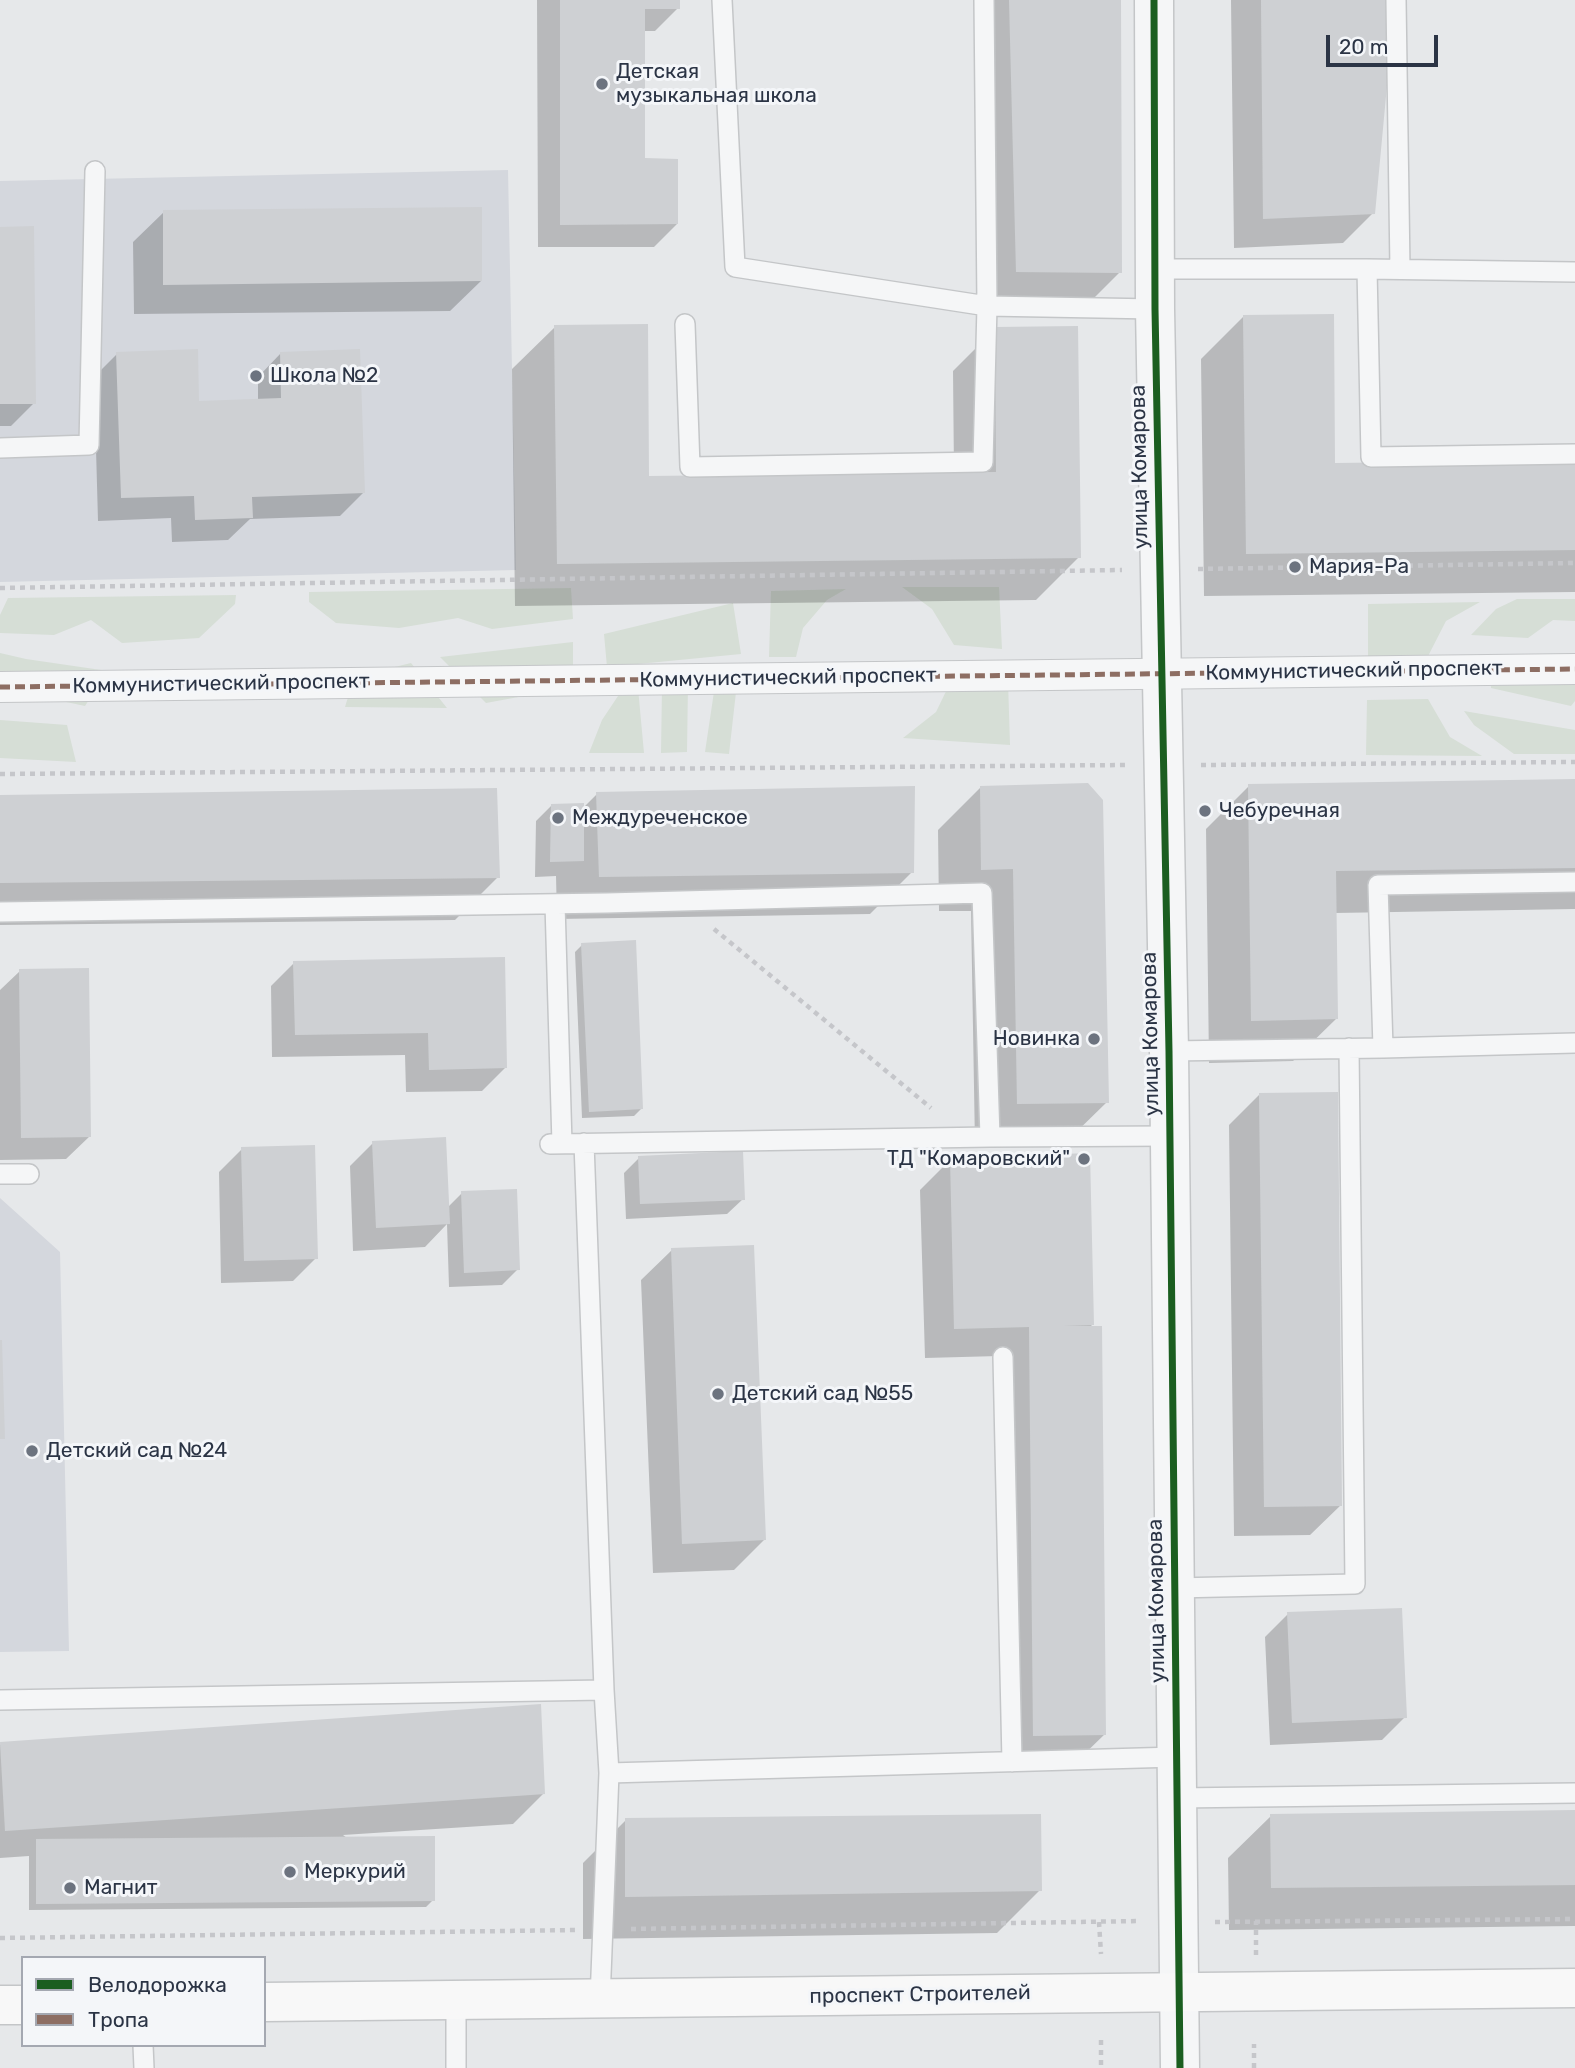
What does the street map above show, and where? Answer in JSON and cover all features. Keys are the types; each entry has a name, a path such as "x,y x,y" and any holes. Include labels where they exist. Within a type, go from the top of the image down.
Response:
{"main road":[{"name":"проспект Строителей","path":"266,2002 1575,1988"},
{"path":"0,2005 21,2005"}],"street":[{"name":"улица Комарова","path":"1154,0 1155,309 1169,1051 1180,2068"},
{"name":"Коммунистический проспект","path":"0,687 1575,668"}],"lane":[{"path":"722,0 735,267 987,306 1155,309"},
{"path":"685,324 690,467 983,461 987,306 984,0"},
{"path":"1396,0 1400,269"},
{"path":"0,448 89,445 95,171"},
{"path":"1155,269 1575,272"},
{"path":"1367,269 1371,457 1575,454"},
{"path":"1383,1048 1378,885 1575,882"},
{"path":"0,912 555,904 982,893 990,1137"},
{"path":"555,904 556,1144 1170,1136"},
{"path":"1169,1051 1575,1044"},
{"path":"1175,1588 1355,1584 1349,1048"},
{"path":"584,1143 609,1773 600,2000"},
{"path":"0,1174 29,1174"},
{"path":"1003,1357 1012,1762"},
{"path":"0,1700 604,1690"},
{"path":"609,1773 1176,1757"},
{"path":"1177,1798 1575,1793"},
{"path":"456,2001 456,2068"},
{"path":"143,2047 144,2068"}],"path":[{"path":"0,588 1575,563"},
{"path":"0,774 1575,762"},
{"path":"680,901 967,1137"},
{"path":"1202,1922 1575,1919"},
{"path":"1099,1922 1101,1966"},
{"path":"1256,1922 1256,1958"},
{"path":"1101,2040 1101,2068"},
{"path":"1254,2044 1254,2068"}],"shaded area":[{"name":"Школа №2","path":"508,170 516,570 0,582 0,181"},
{"path":"902,587 999,587 1002,649 954,645 932,609"},
{"path":"571,588 573,619 492,629 458,618 399,628 336,623 309,602 309,592"},
{"path":"846,589 827,600 803,628 796,657 769,657 771,591"},
{"path":"236,595 235,604 199,638 122,643 91,620 54,635 0,633 0,615 8,598"},
{"path":"1517,599 1575,599 1575,621 1553,620 1528,638 1471,635 1496,609"},
{"path":"1480,602 1446,621 1424,664 1368,665 1368,604"},
{"path":"733,603 741,654 607,667 604,634"},
{"path":"573,642 573,687 486,703 440,657"},
{"path":"0,653 108,671 85,706 0,688"},
{"path":"1490,662 1575,671 1575,701 1571,706 1491,688"},
{"path":"411,663 447,708 345,707 354,677"},
{"path":"951,681 1008,681 1010,745 903,738 936,712"},
{"path":"688,684 687,752 661,753 662,687"},
{"path":"715,685 736,692 729,754 705,752"},
{"path":"624,687 638,688 644,753 589,753 602,720"},
{"path":"1428,699 1450,737 1482,756 1366,755 1367,700"},
{"path":"1464,711 1575,730 1575,754 1514,754 1474,725"},
{"path":"0,720 67,725 76,762 0,758"},
{"name":"Детский сад №24","path":"0,1198 60,1252 69,1651 0,1652"}],"building":[{"name":"Детская музыкальная школа","path":"560,0 680,0 680,9 645,9 645,158 678,159 678,224 560,225"},
{"path":"1009,0 1121,0 1122,273 1016,272"},
{"path":"1261,0 1395,0 1375,214 1263,219"},
{"path":"482,207 482,281 163,285 163,210"},
{"path":"34,226 36,404 0,404 0,227"},
{"path":"1334,314 1335,463 1575,460 1575,550 1246,554 1243,315"},
{"path":"648,324 649,476 996,472 995,327 1078,326 1081,558 557,564 554,325"},
{"path":"198,349 199,401 281,398 280,352 360,349 365,493 252,497 253,518 195,520 194,496 121,498 116,352"},
{"path":"1575,779 1575,868 1336,871 1338,1019 1251,1021 1248,784"},
{"path":"1088,783 1103,800 1109,1103 1017,1104 1013,869 981,870 980,786"},
{"path":"915,786 914,873 599,877 596,792"},
{"path":"497,788 500,878 0,883 0,795"},
{"path":"584,803 584,861 550,862 551,804"},
{"path":"636,940 643,1109 589,1112 581,943"},
{"path":"505,957 507,1068 429,1070 428,1033 295,1035 293,961"},
{"path":"89,968 91,1137 21,1138 19,969"},
{"path":"1338,1092 1342,1506 1264,1507 1259,1093"},
{"path":"446,1137 450,1224 376,1228 372,1141"},
{"path":"315,1145 318,1259 244,1261 241,1147"},
{"path":"743,1151 745,1200 640,1204 638,1156"},
{"path":"1090,1153 1094,1325 1063,1326 1102,1326 1106,1735 1033,1736 1029,1327 954,1329 950,1158"},
{"path":"517,1189 520,1270 464,1273 461,1191"},
{"name":"Детский сад №55","path":"754,1245 766,1540 682,1544 671,1248"},
{"path":"2,1340 5,1439 0,1439"},
{"path":"1402,1608 1407,1718 1292,1723 1287,1612"},
{"path":"541,1704 545,1794 5,1831 0,1742"},
{"path":"1575,1810 1575,1885 1271,1888 1270,1814"},
{"path":"1041,1814 1042,1891 625,1897 625,1818"},
{"path":"435,1836 435,1901 36,1904 36,1839"}],"marked path":[{"path":"0,687 1575,669"}],"cycle path":[{"path":"1154,0 1155,309 1169,1051 1180,2068"}],"place":[{"name":"Детская музыкальная школа","path":"602,84"},
{"name":"Школа №2","path":"256,376"},
{"name":"Мария-Ра","path":"1295,567"},
{"name":"Чебуречная","path":"1205,811"},
{"name":"Междуреченское","path":"558,818"},
{"name":"Новинка","path":"1094,1039"},
{"name":"ТД \"Комаровский\"","path":"1084,1159"},
{"name":"Детский сад №55","path":"718,1394"},
{"name":"Детский сад №24","path":"32,1451"},
{"name":"Меркурий","path":"290,1872"},
{"name":"Магнит","path":"70,1888"}]}
